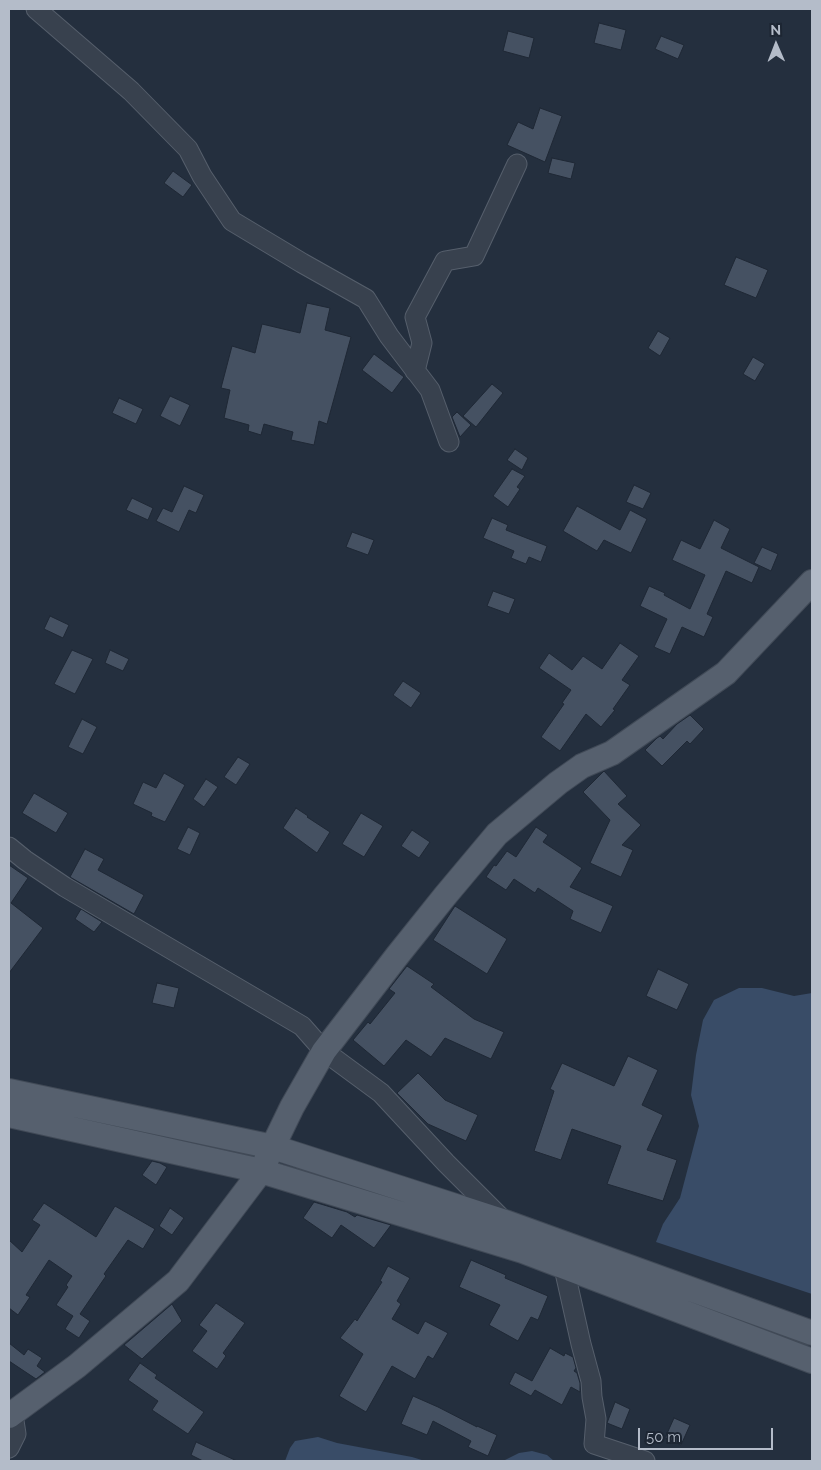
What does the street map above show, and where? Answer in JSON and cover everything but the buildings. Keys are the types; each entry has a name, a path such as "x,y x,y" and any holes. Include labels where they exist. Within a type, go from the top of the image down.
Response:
{"main road":[{"path":"11,1415 77,1366 178,1281 261,1171 292,1107 324,1051 403,948 497,834 558,783 582,766 612,753 726,673 812,582"},
{"path":"9,1091 273,1147 506,1222 812,1333"},
{"path":"9,1116 261,1171 523,1251 812,1360"}],"street":[{"path":"36,9 131,91 188,149 202,176 232,221 366,299 389,336 430,390 449,442"},
{"path":"415,371 422,343 415,317 445,261 474,256 517,164"},
{"path":"9,846 25,860 65,887 302,1026 324,1051 381,1093 446,1163 506,1222"},
{"path":"564,1244 564,1268 591,1381 596,1419 594,1444 645,1461"},
{"path":"9,1448 16,1434 11,1415"}],"water":[{"path":"739,988 762,988 794,996 812,993 812,1294 656,1242 663,1224 680,1198 699,1126 691,1095 703,1020 714,1000"},
{"path":"318,1437 337,1443 425,1461 285,1461 295,1441"},
{"path":"532,1451 547,1455 554,1461 503,1461 519,1453"}]}
